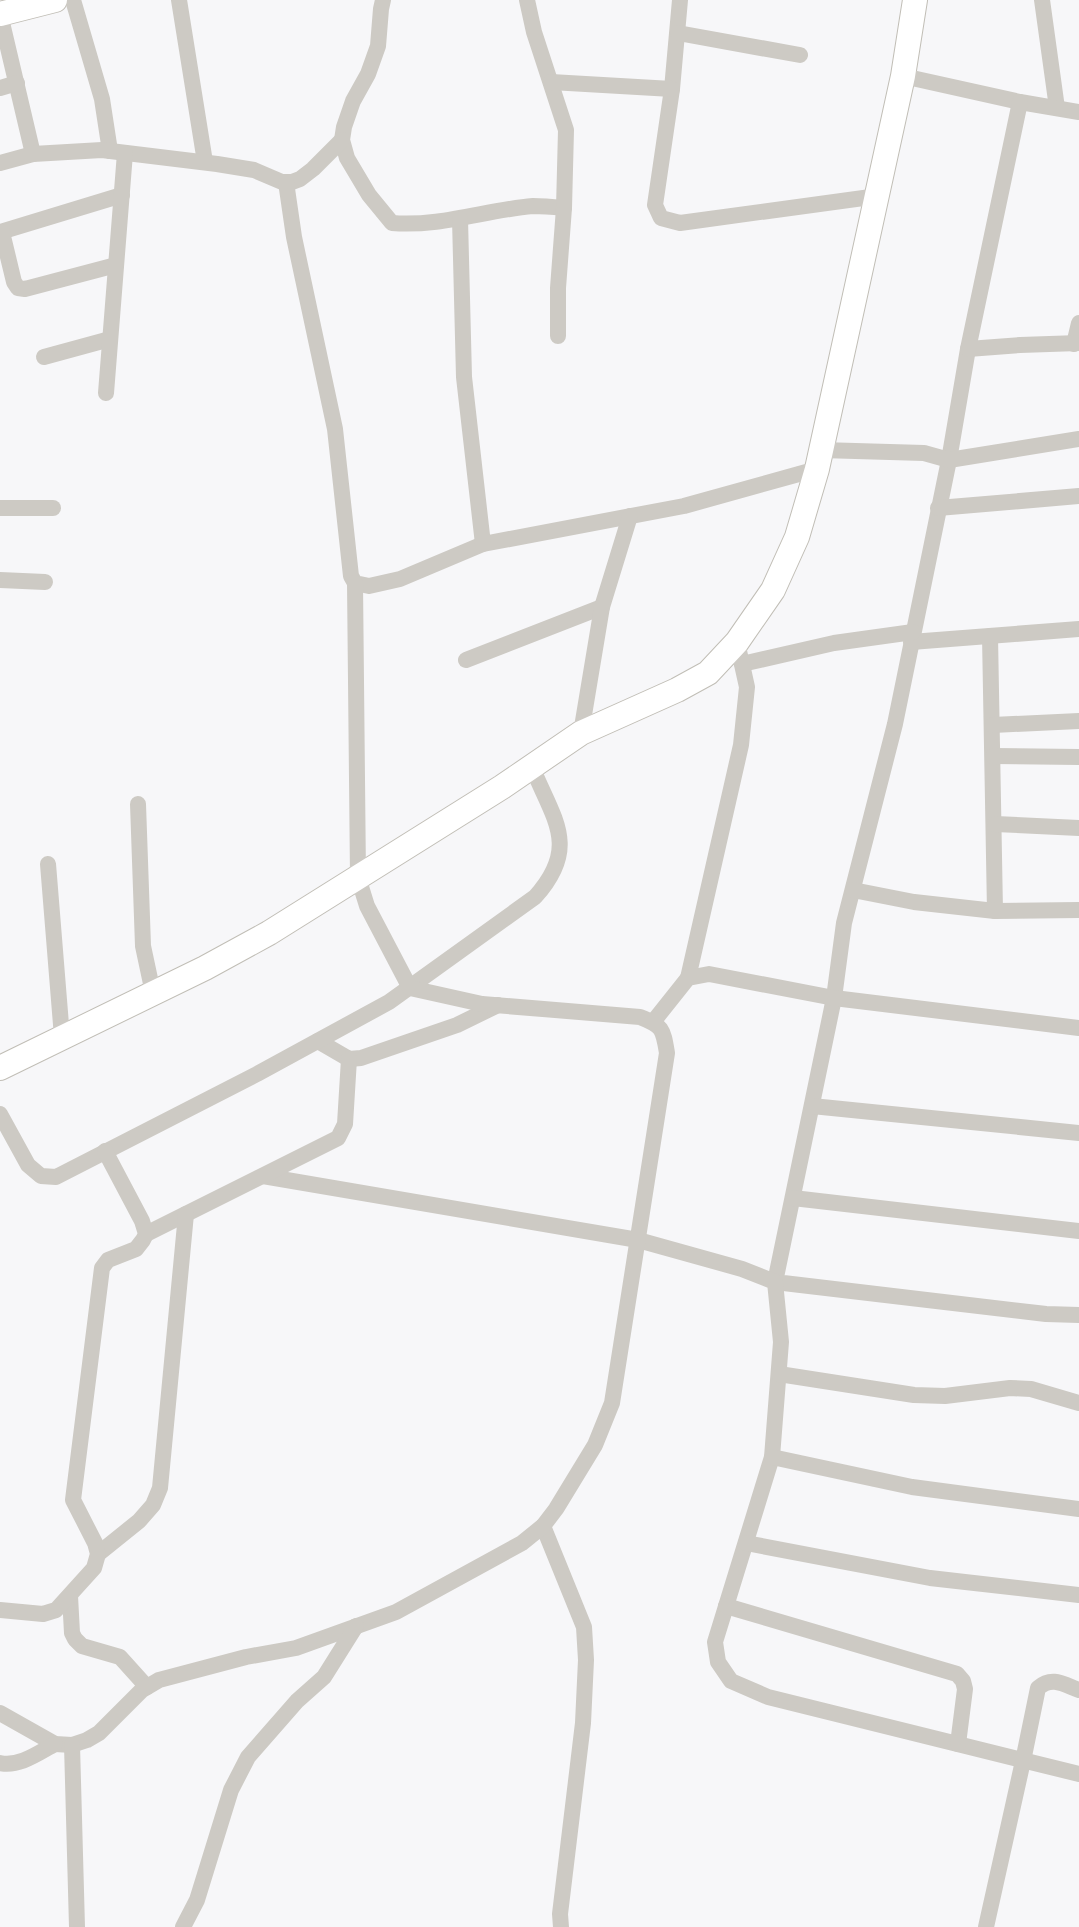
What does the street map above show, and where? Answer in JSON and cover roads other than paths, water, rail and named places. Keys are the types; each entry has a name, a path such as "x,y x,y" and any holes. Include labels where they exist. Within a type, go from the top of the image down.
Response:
{"street":[{"path":"33,154 18,83 0,14 55,0"},
{"path":"73,0 118,152 122,195 106,394"},
{"path":"179,0 205,162"},
{"path":"383,0 378,46 368,74 353,101 344,127 342,140 347,158 377,206 392,224 460,219 534,206 564,208"},
{"path":"527,0 534,32 566,130 564,208 558,288 558,336"},
{"path":"680,0 672,89 655,204 661,218 680,223 878,196"},
{"path":"653,1022 688,978 741,745 747,687 739,653 774,590 797,537 819,459 878,196 903,76 916,0"},
{"path":"1042,0 1057,108"},
{"path":"678,32 800,55"},
{"path":"903,76 1020,102 1079,112"},
{"path":"551,82 672,89"},
{"path":"0,88 18,83"},
{"path":"1020,102 968,349 949,460 895,724 844,923 834,998 775,1282 781,1342 772,1456 715,1642 718,1662 732,1681 768,1697 1079,1774"},
{"path":"0,163 33,154 118,152 205,162 254,170 286,182 300,179 342,140"},
{"path":"0,1713 55,1744 72,1745 99,1733 147,1687 159,1680 246,1657 296,1648 396,1612 522,1543 542,1526 556,1509 595,1445 612,1403 666,1053 664,1032 653,1022 640,1016 482,1004 410,988 367,906 358,877 354,583 351,576 335,429 294,237 286,182"},
{"path":"116,265 25,289 18,288 14,282 1,232 122,195"},
{"path":"460,219 464,377 484,544"},
{"path":"968,349 1020,345 1076,344 1079,323"},
{"path":"44,357 110,339"},
{"path":"354,583 370,586 400,579 484,544 684,506 819,459 924,453 949,460 1079,439"},
{"path":"938,508 1079,496"},
{"path":"0,508 54,508"},
{"path":"581,733 602,607 630,516"},
{"path":"0,580 45,582"},
{"path":"466,660 602,607"},
{"path":"0,1068 205,968 269,932 435,830 581,733 677,690 739,653 912,637 990,636 1079,629"},
{"path":"990,636 996,911"},
{"path":"993,725 1079,721"},
{"path":"993,756 1079,757"},
{"path":"0,1114 28,1165 41,1176 56,1178 105,1151 248,1079 389,1002 535,897 550,881 560,857 560,834 532,767"},
{"path":"138,804 143,946 153,993"},
{"path":"994,824 1079,828"},
{"path":"48,864 62,1037"},
{"path":"853,890 914,902 996,911 1079,910"},
{"path":"688,978 709,974 834,998 1079,1028"},
{"path":"318,1041 349,1059 362,1058 457,1025 498,1005"},
{"path":"0,1610 43,1614 56,1610 94,1568 98,1554 95,1543 73,1500 102,1268 108,1260 136,1249 146,1234 338,1138 345,1124 349,1059"},
{"path":"812,1106 1079,1133"},
{"path":"105,1151 142,1221 146,1234"},
{"path":"262,1176 638,1240 742,1269 775,1282 1046,1314 1079,1315"},
{"path":"793,1198 1079,1231"},
{"path":"98,1554 139,1521 154,1505 160,1488 186,1214"},
{"path":"779,1374 914,1395 945,1396 1010,1388 1031,1389 1079,1403"},
{"path":"772,1456 912,1487 1079,1509"},
{"path":"542,1526 584,1627 586,1660 583,1723 560,1914 561,1927"},
{"path":"746,1543 930,1578 1079,1595"},
{"path":"70,1596 72,1633 75,1639 82,1646 120,1658 147,1687"},
{"path":"726,1606 957,1674 965,1689 958,1744"},
{"path":"183,1927 196,1900 231,1790 248,1757 297,1701 324,1676 356,1626"},
{"path":"986,1927 1024,1761 1038,1688 1044,1682 1054,1681 1079,1690"},
{"path":"0,1763 8,1765 19,1763 55,1744"},
{"path":"72,1745 76,1927"}]}
